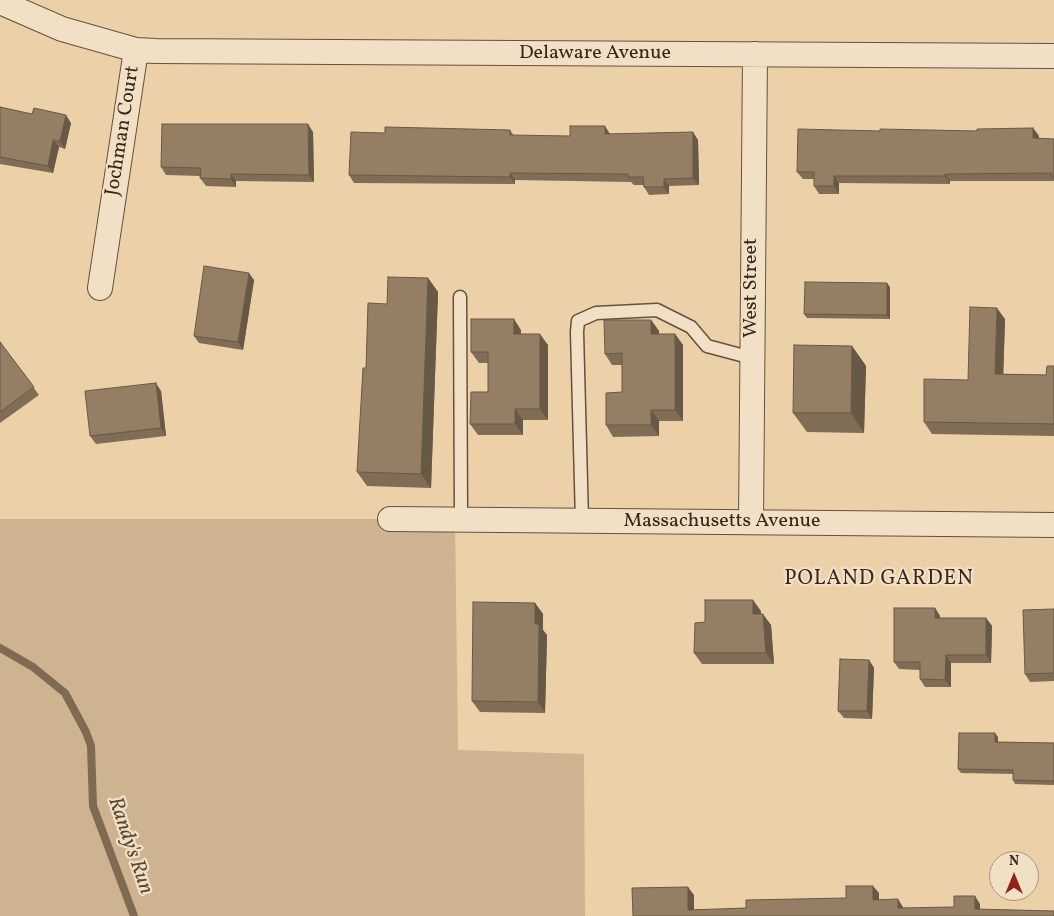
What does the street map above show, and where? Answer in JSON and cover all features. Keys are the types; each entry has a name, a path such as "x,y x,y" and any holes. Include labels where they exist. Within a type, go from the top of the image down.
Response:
{"street":[{"name":"Jochman Court","path":"0,2 62,29 136,50 100,288"},
{"name":"Delaware Avenue","path":"136,50 1054,56"},
{"name":"West Street","path":"751,522 754,54"},
{"name":"Massachusetts Avenue","path":"390,519 1054,525"}],"lane":[{"path":"460,297 461,519"},
{"path":"582,520 578,321 596,313 657,310 691,327 707,346 752,358"}],"shaded area":[{"path":"0,519 455,519 458,750 584,754 585,916 0,916"}],"building":[{"path":"0,107 32,114 34,108 66,115 60,141 53,140 48,166 0,157"},
{"path":"162,124 308,124 309,175 231,174 231,179 200,178 201,168 161,167"},
{"path":"570,126 605,126 605,134 693,132 693,178 664,179 664,187 644,187 643,177 628,177 628,174 510,173 510,177 349,175 351,132 385,133 385,127 510,130 510,135 570,136"},
{"path":"1033,128 1033,138 1054,139 1054,177 1052,177 1052,173 945,174 945,176 834,176 834,186 814,186 814,172 797,172 798,129 977,131 977,129"},
{"path":"204,266 249,273 238,342 194,336"},
{"path":"388,277 428,278 421,474 357,472 363,368 366,368 368,303 387,304"},
{"path":"805,282 887,283 887,315 804,314"},
{"path":"970,307 997,308 995,374 1046,375 1047,366 1054,366 1054,424 924,422 924,379 968,380"},
{"path":"471,319 514,319 514,334 540,334 540,409 515,409 515,424 470,424 471,392 488,392 488,352 471,352"},
{"path":"604,320 651,320 651,334 675,334 675,410 651,410 651,425 606,425 606,393 622,392 622,353 605,354"},
{"path":"0,342 34,387 0,412"},
{"path":"794,345 852,346 851,413 793,413"},
{"path":"156,383 161,428 90,436 85,391"},
{"path":"705,600 753,600 753,614 763,614 766,653 694,653 695,623 705,622"},
{"path":"473,602 535,603 535,624 539,624 538,702 472,701"},
{"path":"894,608 935,608 935,618 986,618 986,655 946,655 945,680 920,679 920,662 894,662"},
{"path":"1054,609 1054,673 1025,674 1023,610"},
{"path":"840,659 869,660 867,711 838,711"},
{"path":"959,733 995,733 995,742 1054,743 1054,781 1013,780 1013,770 958,769"},
{"path":"846,886 873,886 873,900 898,899 898,908 954,907 954,896 975,896 975,909 1054,911 1054,916 633,916 632,888 688,887 688,910 746,908 746,900 846,898"}],"waterway":[{"name":"Randy's Run","path":"0,648 33,667 65,693 86,732 91,746 93,806 134,916"}],"district":[{"name":"POLAND GARDEN","path":"879,580"}]}
